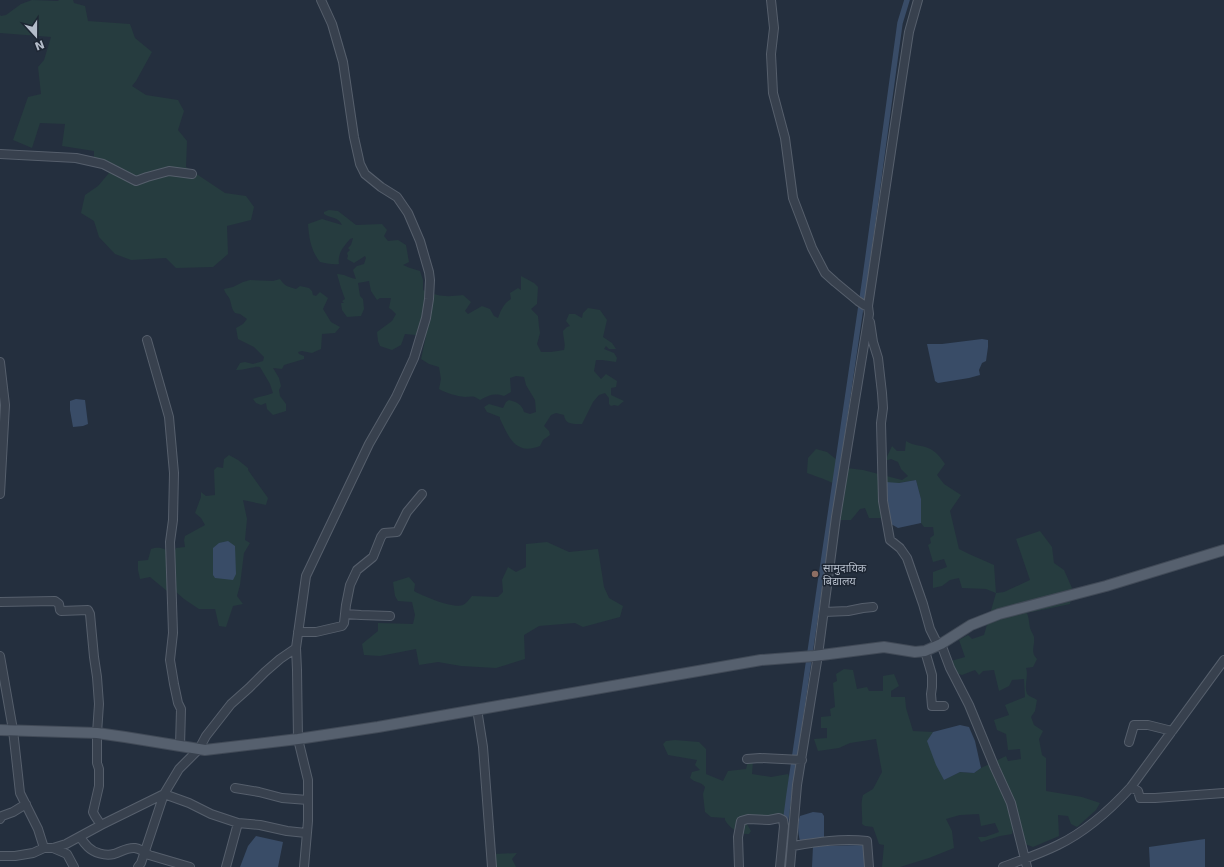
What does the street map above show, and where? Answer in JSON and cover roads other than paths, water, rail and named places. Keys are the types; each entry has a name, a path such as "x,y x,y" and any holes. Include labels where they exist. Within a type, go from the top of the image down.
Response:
{"main road":[{"path":"0,730 97,733 205,750 234,748 298,739 761,660 812,656 884,647 915,652 925,651 941,644 971,625 999,614 1106,586 1224,550"}],"street":[{"path":"304,867 308,780 298,739 298,670 296,648 306,576 369,444 396,397 414,358 426,318 430,286 427,266 420,241 408,213 397,197 381,187 365,174 360,164 354,137 343,62 332,24 321,0"},
{"path":"771,0 774,28 771,54 773,93 785,138 793,198 812,248 825,273 865,306 878,358 883,408 880,423 883,501 885,520 890,540 900,548 907,558 930,629 937,643 941,644 950,668 969,705 994,768 1011,803 1026,863"},
{"path":"790,867 793,846 797,785 796,760 812,656 824,612 865,306 909,32 918,0"},
{"path":"0,154 76,158 103,164 136,181 169,171 192,174"},
{"path":"147,340 169,417 174,473 173,520 170,542 173,634 170,660 178,703 181,709 180,746"},
{"path":"0,362 5,405 0,494"},
{"path":"298,632 316,632 342,626 344,623 350,585 357,570 373,557 380,537 384,533 397,532 408,512 422,494"},
{"path":"0,602 55,601 59,604 61,611 88,610 90,614 99,697 97,733 99,786 93,812 101,825"},
{"path":"824,612 848,611 873,607"},
{"path":"345,614 390,616"},
{"path":"138,867 141,863 164,794 179,769 199,749 206,736 231,704 275,663 296,648"},
{"path":"925,651 932,675 932,706 944,706"},
{"path":"0,656 20,793 38,829 44,848"},
{"path":"1003,867 1026,863 1038,854 1059,845 1084,829 1117,802 1131,787 1224,660"},
{"path":"477,709 483,747 492,867"},
{"path":"1129,742 1134,725 1148,725 1172,731"},
{"path":"747,759 760,758 796,760"},
{"path":"1131,787 1138,791 1140,798 1224,793"},
{"path":"236,788 282,798 308,800"},
{"path":"0,856 15,856 33,853 44,848 54,848 80,837 164,794 238,824 260,825 287,831 306,833"},
{"path":"0,819 2,816 13,812 26,804"},
{"path":"740,867 738,837 741,821 748,819 769,820 779,818 782,820 784,826 780,867"},
{"path":"226,867 238,824"},
{"path":"80,837 87,847 96,853 107,855 134,848 190,867"},
{"path":"793,846 852,839 867,841 869,867"},
{"path":"54,848 67,854 74,867"}],"water":[{"path":"982,339 988,340 988,347 986,361 982,363 979,370 980,375 938,383 935,381 927,344 942,344"},
{"path":"76,399 85,400 88,424 73,427 70,401"},
{"path":"916,480 921,499 921,523 898,528 891,524 885,498 886,482 899,483"},
{"path":"228,541 235,546 236,574 233,580 215,578 213,575 213,548 219,543"},
{"path":"960,725 969,727 975,741 981,768 974,773 960,772 944,780 936,765 927,741 933,732"},
{"path":"813,812 822,813 824,816 824,838 800,841 798,822 800,816"},
{"path":"256,836 283,842 278,867 240,867 248,846"},
{"path":"1205,839 1205,867 1150,867 1149,847"},
{"path":"867,845 868,867 812,867 813,846"}],"waterway":[{"path":"785,825 865,279 900,23 907,0"}],"place":[{"name":"सामुदायिक बिद्यालय","path":"815,574"}]}
